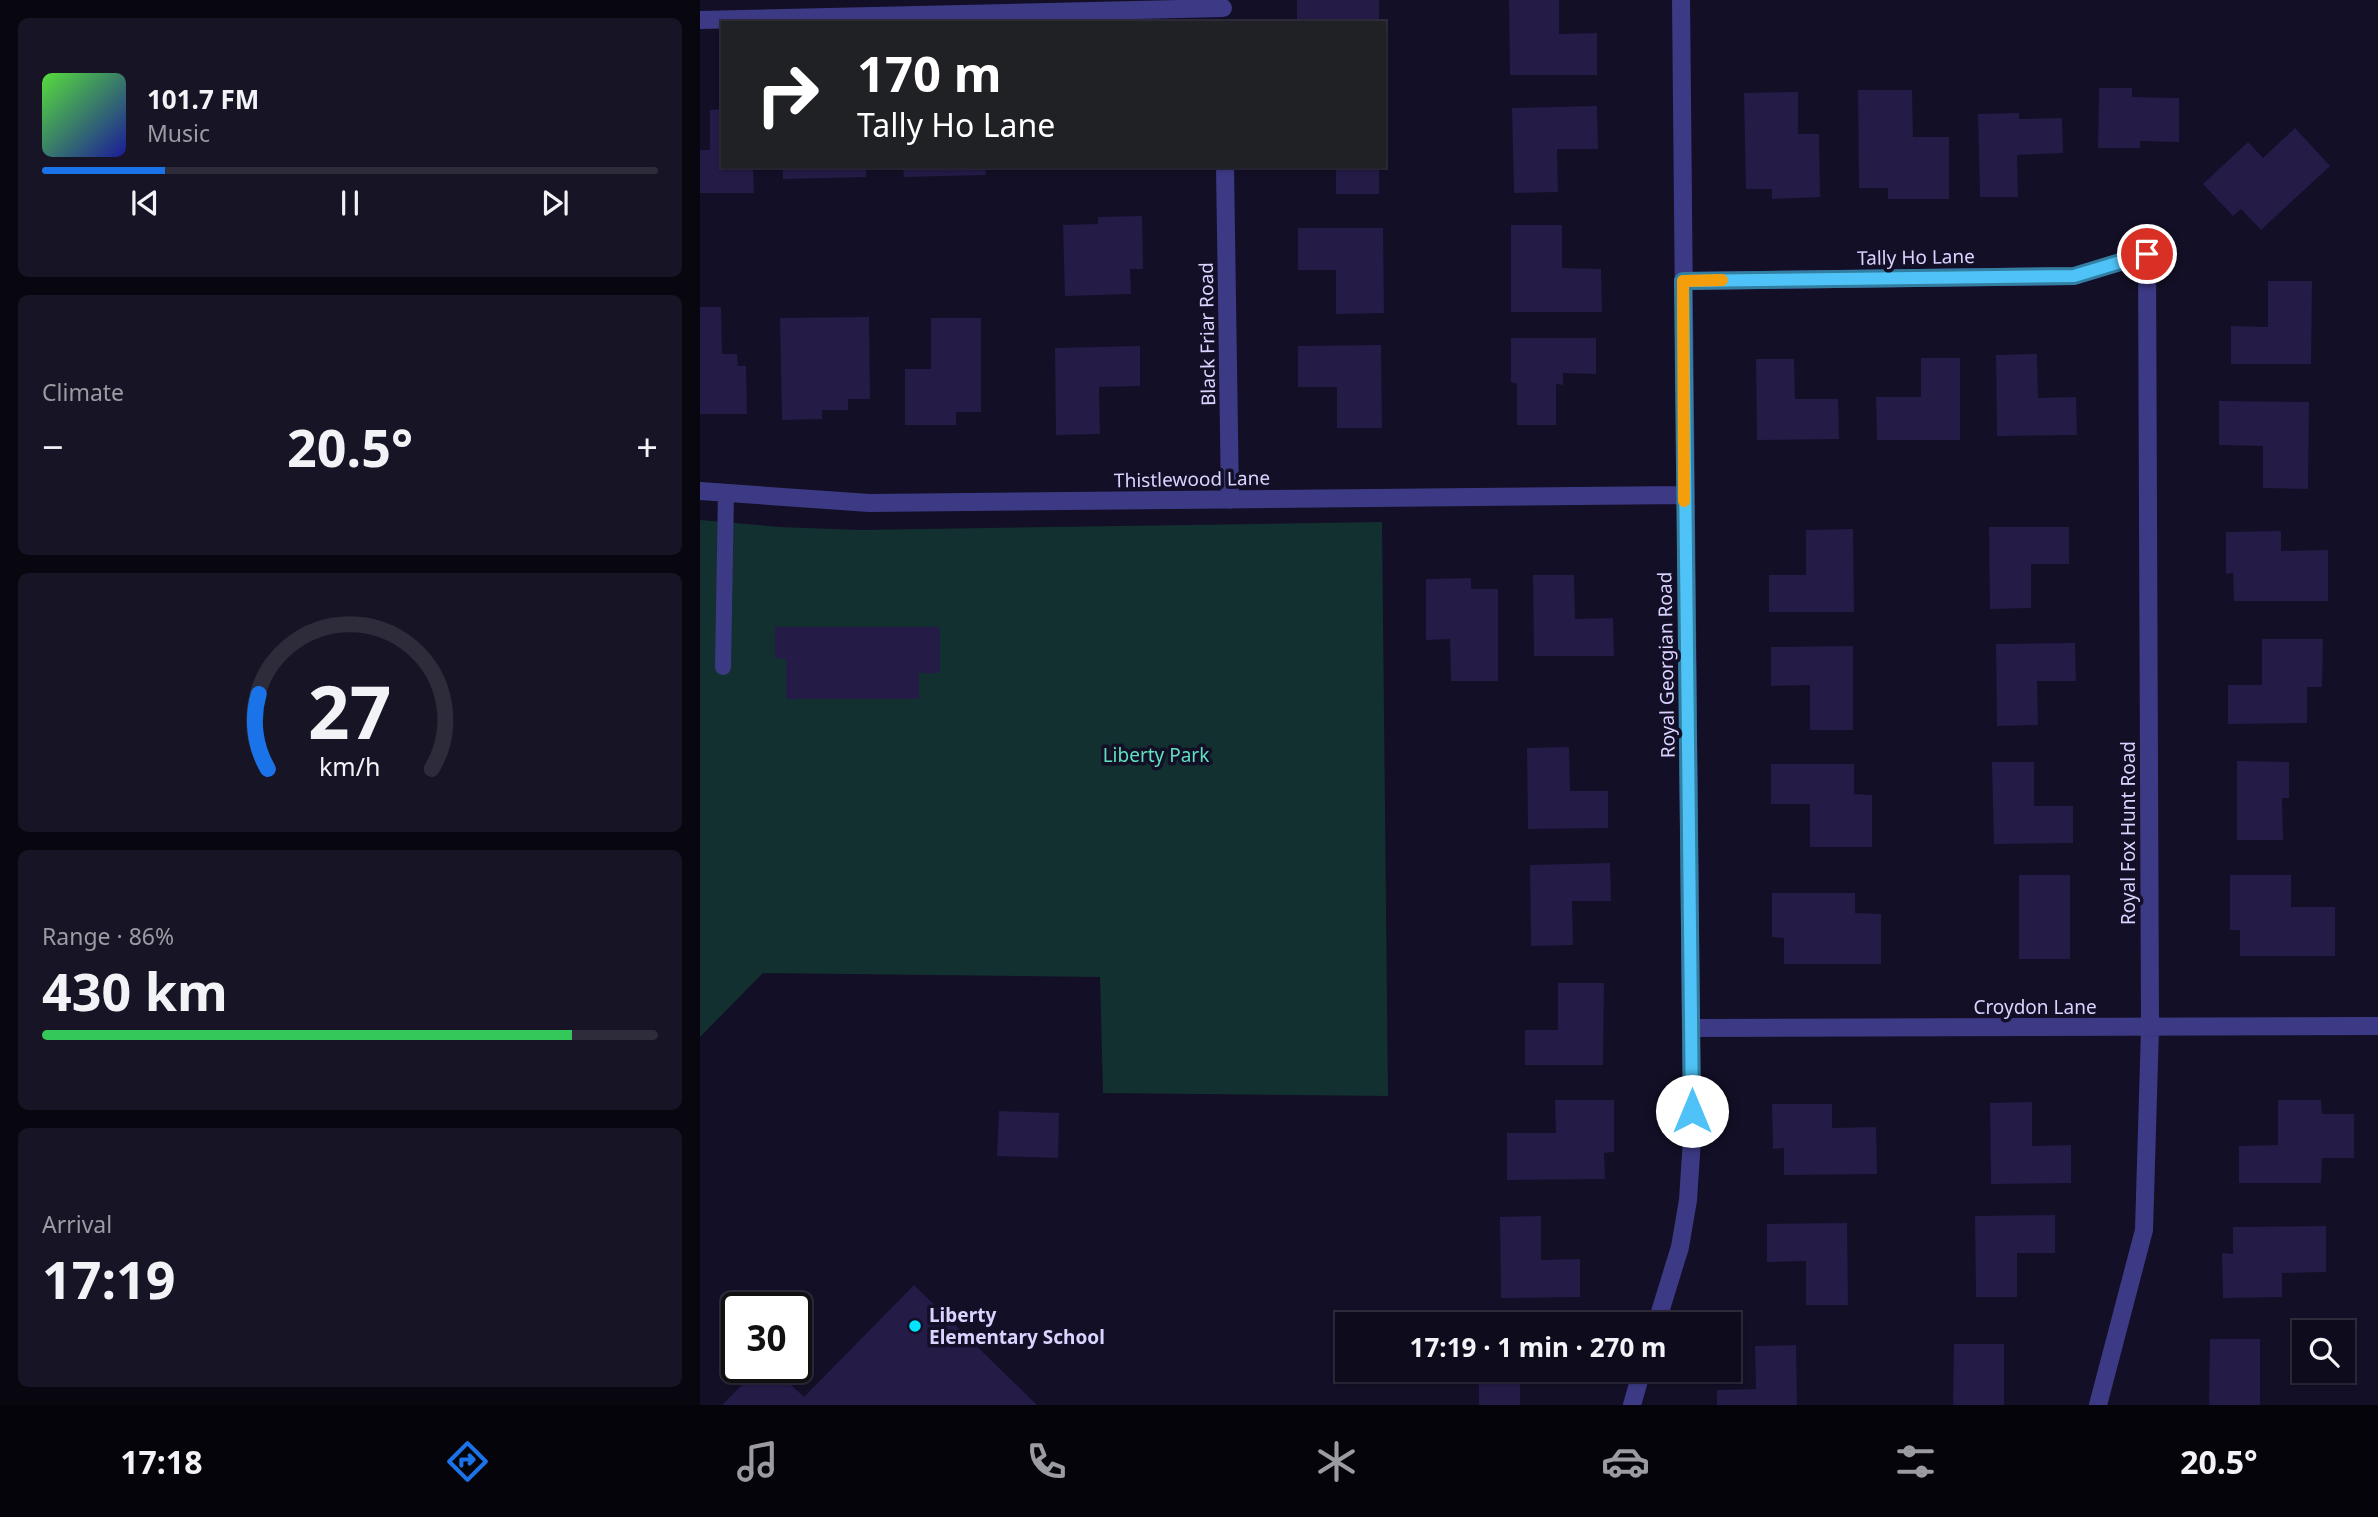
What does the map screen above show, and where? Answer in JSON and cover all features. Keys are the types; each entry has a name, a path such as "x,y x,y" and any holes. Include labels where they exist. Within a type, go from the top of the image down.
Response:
{"street":[{"name":"Royal Georgian Road","path":"1660,1312 1680,1247 1688,1200 1692,1139 1681,0"},
{"path":"700,20 1223,10"},
{"name":"Black Friar Road","path":"1225,168 1230,500"},
{"name":"Tally Ho Lane","path":"1683,281 2074,276 2147,254"},
{"name":"Royal Fox Hunt Road","path":"2098,1405 2144,1230 2150,1028 2147,254"},
{"name":"Thistlewood Lane","path":"700,491 869,503 1684,495"},
{"name":"Croydon Lane","path":"1692,1028 2378,1026"},
{"path":"1632,1405 1639,1382"}],"lane":[{"path":"723,667 726,492"}],"green space":[{"name":"Liberty Park","path":"700,520 860,530 1382,522 1388,1096 1103,1093 1100,977 763,973 700,1037"}],"building":[{"path":"1297,0 1379,0 1379,21 1297,21"},
{"path":"1509,0 1559,0 1559,34 1597,33 1597,75 1510,75"},
{"path":"2099,88 2132,88 2132,97 2179,98 2179,142 2140,141 2140,148 2098,148"},
{"path":"1858,90 1912,90 1913,137 1949,137 1949,199 1888,199 1888,188 1859,188"},
{"path":"1798,92 1798,134 1819,134 1820,197 1772,199 1772,189 1746,189 1744,93"},
{"path":"1597,106 1598,149 1557,149 1558,192 1514,193 1512,108"},
{"path":"721,109 721,168 753,168 754,193 700,193 700,150 710,150 710,110"},
{"path":"2019,113 2019,119 2062,118 2063,153 2017,155 2018,197 1980,197 1978,114"},
{"path":"2295,128 2330,166 2261,230 2241,209 2233,216 2203,184 2248,142 2263,158"},
{"path":"783,168 866,168 866,177 783,179"},
{"path":"903,168 985,168 986,175 904,177"},
{"path":"1053,168 1137,168 1137,169"},
{"path":"1336,168 1379,168 1379,194 1336,194"},
{"path":"1142,216 1143,269 1130,269 1131,294 1065,296 1063,225 1098,224 1098,217"},
{"path":"1511,225 1562,225 1562,268 1601,269 1602,312 1511,312"},
{"path":"1298,228 1383,228 1384,313 1336,314 1336,270 1298,270"},
{"path":"2268,281 2312,281 2311,364 2231,364 2231,326 2268,327"},
{"path":"700,307 721,307 722,354 737,354 738,366 746,366 747,414 700,414"},
{"path":"869,317 870,399 848,399 848,410 822,410 822,419 782,420 780,318"},
{"path":"931,318 981,318 981,412 956,412 956,425 905,425 905,369 931,369"},
{"path":"1511,338 1596,338 1596,374 1563,373 1563,385 1556,384 1556,425 1517,425 1517,384 1511,382"},
{"path":"1381,345 1382,428 1337,428 1337,387 1298,387 1298,346"},
{"path":"1140,346 1140,386 1099,387 1100,434 1056,435 1055,348"},
{"path":"2037,354 2038,398 2076,397 2077,435 1997,436 1996,355"},
{"path":"1921,358 1960,358 1960,440 1877,440 1876,397 1921,397"},
{"path":"1756,359 1794,359 1795,399 1838,399 1839,439 1757,440"},
{"path":"2219,401 2309,402 2308,489 2263,488 2263,446 2219,445"},
{"path":"1989,527 2069,527 2069,564 2031,564 2031,608 1990,609"},
{"path":"1853,529 1854,612 1769,612 1769,575 1806,575 1806,530"},
{"path":"2281,531 2281,551 2328,550 2328,601 2234,601 2233,573 2226,574 2226,532"},
{"path":"1533,575 1574,575 1575,619 1613,618 1614,656 1534,656"},
{"path":"1471,578 1471,589 1498,589 1498,681 1451,681 1450,639 1426,640 1426,579"},
{"path":"775,627 940,627 940,673 919,673 919,699 786,699 786,658 775,659"},
{"path":"2262,639 2323,639 2322,687 2307,687 2307,723 2228,724 2228,685 2262,685"},
{"path":"2075,643 2076,681 2037,681 2038,725 1997,726 1996,644"},
{"path":"1853,646 1853,730 1810,730 1810,685 1771,686 1771,647"},
{"path":"1569,747 1570,791 1608,791 1608,828 1528,829 1527,748"},
{"path":"2237,761 2289,762 2289,798 2282,798 2283,840 2237,840"},
{"path":"1992,762 2034,762 2034,806 2073,806 2073,843 1994,844"},
{"path":"1771,764 1854,764 1854,794 1872,795 1872,847 1810,847 1810,804 1771,804"},
{"path":"1610,863 1611,901 1572,901 1573,945 1531,946 1530,865"},
{"path":"2019,875 2070,875 2070,959 2019,959"},
{"path":"2230,875 2291,875 2291,907 2335,907 2335,956 2240,956 2240,930 2230,930"},
{"path":"1772,893 1855,893 1855,913 1881,914 1881,964 1784,964 1784,938 1772,937"},
{"path":"1558,983 1604,983 1603,1065 1525,1065 1525,1030 1558,1030"},
{"path":"1555,1100 1614,1100 1614,1152 1604,1153 1605,1179 1507,1180 1507,1133 1556,1133"},
{"path":"2278,1100 2321,1100 2322,1114 2354,1114 2354,1158 2322,1158 2321,1183 2239,1183 2239,1146 2278,1145"},
{"path":"2032,1102 2032,1146 2071,1145 2071,1183 1991,1184 1990,1103"},
{"path":"1772,1104 1832,1104 1832,1128 1876,1127 1877,1174 1784,1175 1784,1148 1773,1149"},
{"path":"999,1111 1059,1113 1058,1158 997,1156"},
{"path":"2055,1215 2055,1253 2017,1253 2017,1297 1976,1297 1975,1216"},
{"path":"1541,1216 1541,1260 1580,1259 1580,1297 1501,1298 1500,1217"},
{"path":"1847,1223 1848,1305 1806,1305 1806,1261 1767,1262 1767,1224"},
{"path":"2326,1226 2326,1272 2282,1273 2282,1297 2223,1298 2222,1253 2233,1254 2233,1227"},
{"name":"Liberty Elementary School","path":"914,1285 1037,1405 722,1405 744,1383 789,1383 804,1397"},
{"path":"2210,1339 2260,1339 2260,1405 2209,1405"},
{"path":"1954,1344 2004,1344 2004,1405 1953,1405"},
{"path":"1796,1345 1797,1405 1717,1405 1717,1390 1756,1389 1755,1346"},
{"path":"1479,1382 1520,1382 1520,1405 1479,1405"}],"slow traffic":[{"path":"1684,501 1683,281 1722,280"}],"place":[{"name":"Liberty Elementary School","path":"915,1326"}],"route":[{"path":"1692,1111 1683,281 2074,276 2147,254"}]}
